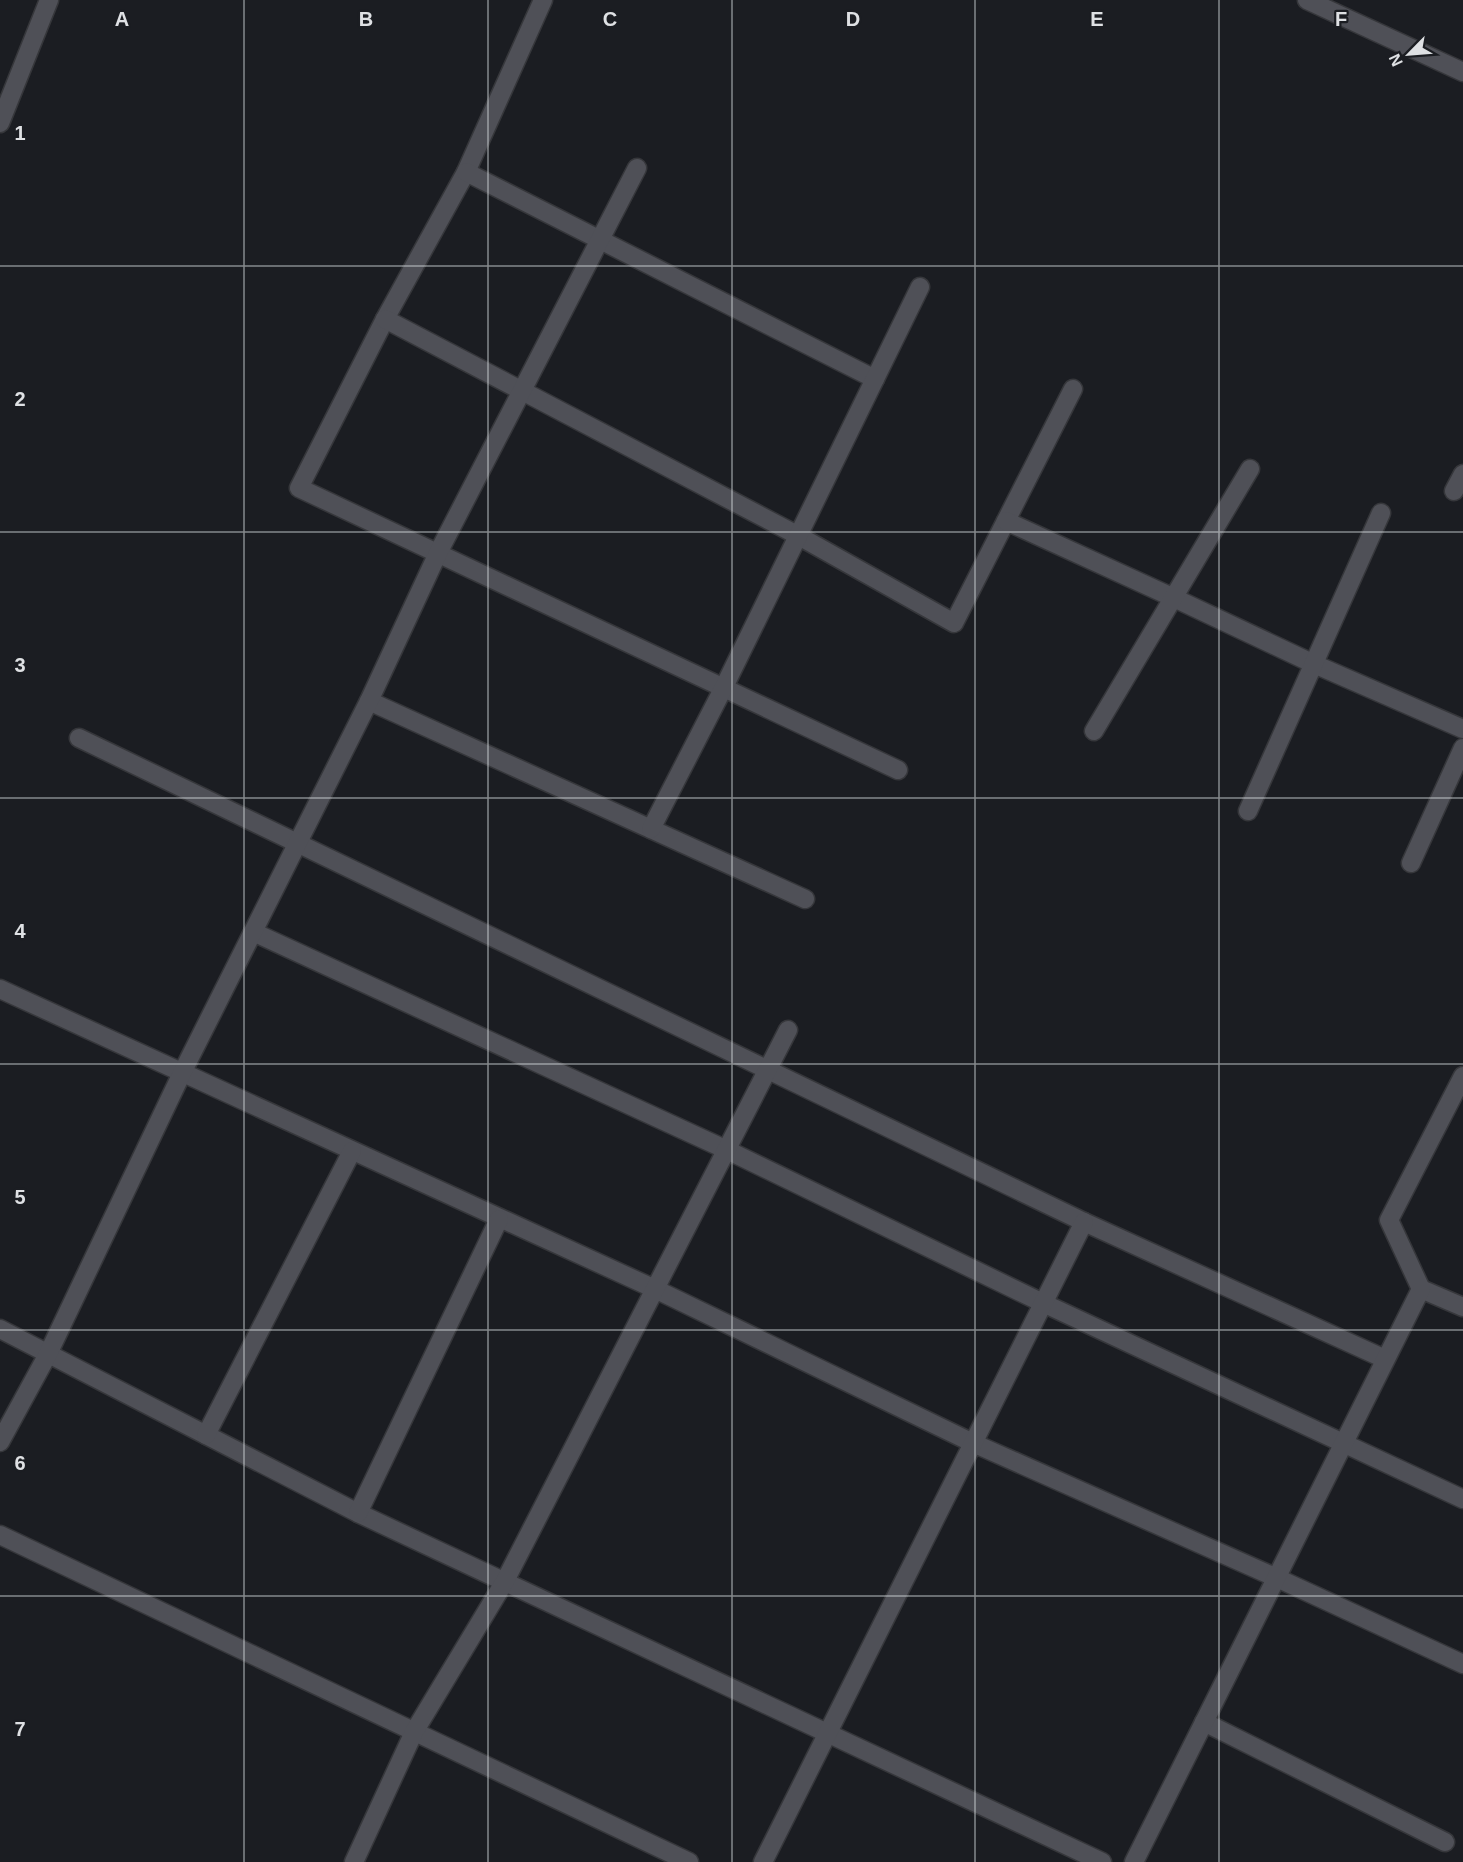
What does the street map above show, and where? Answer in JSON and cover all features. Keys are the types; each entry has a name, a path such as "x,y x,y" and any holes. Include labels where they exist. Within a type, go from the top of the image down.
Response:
{"street":[{"path":"0,123 49,0"},
{"path":"543,0 466,172 385,319 299,488 898,770"},
{"path":"1307,0 1463,72"},
{"path":"0,1442 48,1354 182,1073 369,701 438,553 598,239 637,168"},
{"path":"466,172 875,379"},
{"path":"651,829 724,687 920,287"},
{"path":"385,319 797,535 954,623 1073,389"},
{"path":"1094,731 1250,469"},
{"path":"1454,491 1463,474"},
{"path":"1248,811 1382,513"},
{"path":"1006,521 1314,664 1463,729"},
{"path":"369,701 805,899"},
{"path":"79,738 1084,1222 1385,1359"},
{"path":"1411,863 1463,748"},
{"path":"253,932 727,1150 1043,1303 1463,1498"},
{"path":"0,988 655,1289 973,1443 1463,1664"},
{"path":"354,1862 414,1732 505,1581 788,1030"},
{"path":"1463,1076 1389,1220 1421,1289 1463,1307"},
{"path":"206,1435 352,1151"},
{"path":"358,1513 499,1219"},
{"path":"763,1862 1084,1222"},
{"path":"1134,1862 1421,1289"},
{"path":"0,1329 358,1513 1102,1862"},
{"path":"0,1535 689,1862"},
{"path":"1204,1722 1445,1842"}]}
